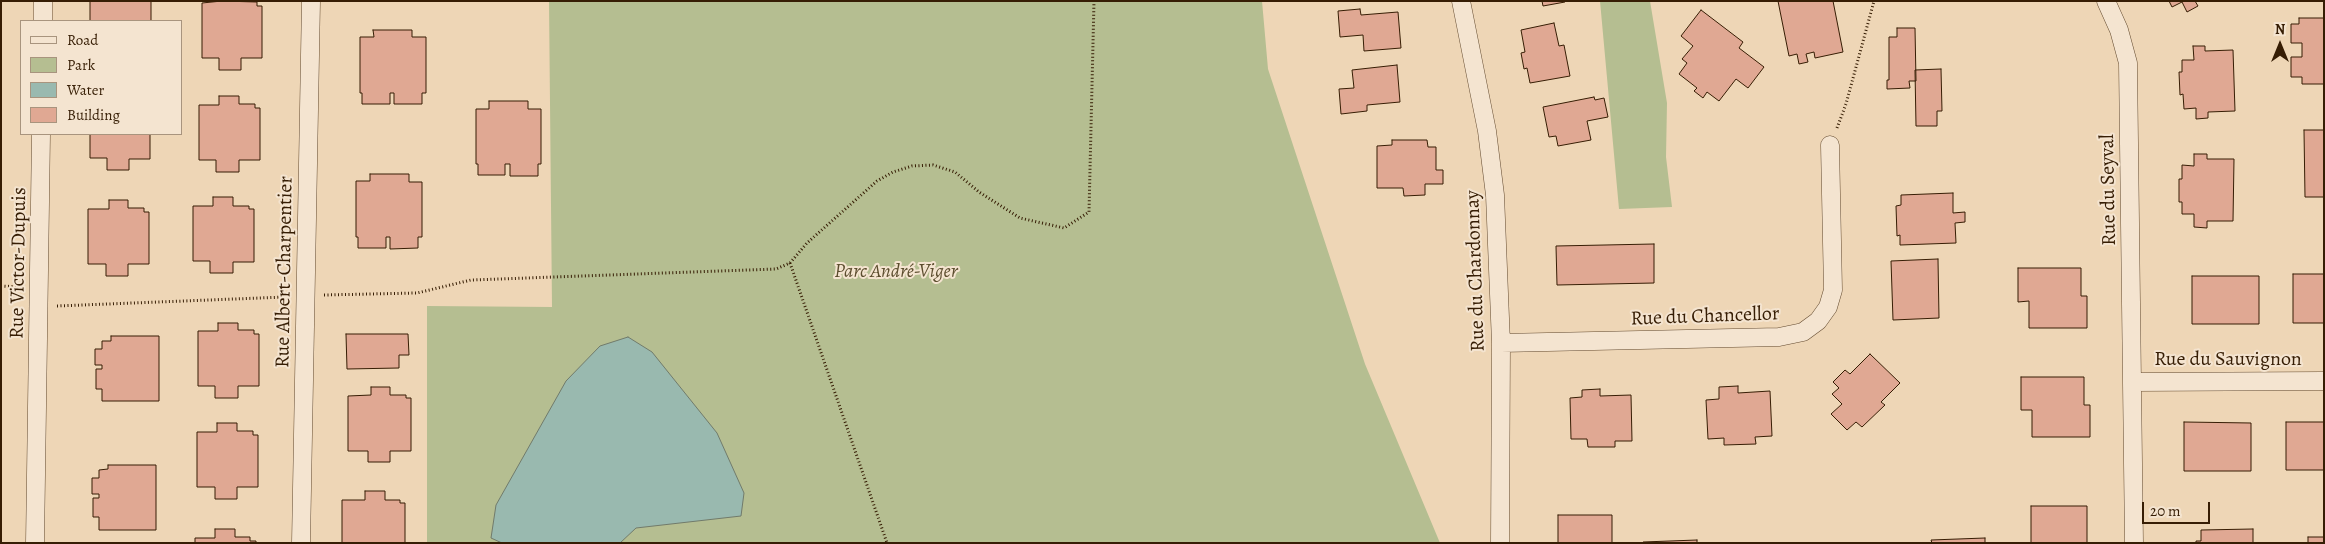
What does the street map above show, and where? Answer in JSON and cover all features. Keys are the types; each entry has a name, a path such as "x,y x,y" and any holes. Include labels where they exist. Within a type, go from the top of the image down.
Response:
{"street":[{"path":"43,1 43,20"},
{"name":"Rue Albert-Charpentier","path":"301,543 311,1"},
{"name":"Rue du Chardonnay","path":"1461,1 1487,131 1493,170 1498,229 1501,344 1500,543"},
{"name":"Rue du Seyval","path":"2106,1 2119,30 2128,63 2133,382"},
{"name":"Rue Victor-Dupuis","path":"35,543 41,135"},
{"name":"Rue du Chancellor","path":"1501,344 1779,338 1802,332 1818,321 1828,307 1833,290 1830,145"},
{"name":"Rue du Sauvignon","path":"2133,382 2324,381"},
{"path":"2133,382 2134,543"}],"path":[{"path":"40,297 60,307 417,293 471,280 776,270 790,263 807,243 877,180 912,166 933,165 955,172 979,192 1020,218 1064,228 1089,212 1094,1"},
{"path":"1830,145 1846,104 1874,1"},
{"path":"790,263 887,543"}],"green space":[{"name":"Parc André-Viger","path":"549,1 1262,1 1268,69 1365,364 1440,543 427,543 427,306 552,307"},
{"path":"1600,1 1650,1 1667,103 1666,157 1672,207 1619,209"}],"water":[{"path":"628,337 652,352 717,433 744,493 741,516 636,528 620,543 502,543 491,538 496,505 566,381 600,346"}],"building":[{"path":"90,1 151,1 151,20 90,20"},
{"path":"222,1 257,2 257,6 262,6 262,58 241,58 241,70 219,70 219,58 202,58 202,3"},
{"path":"1542,1 1565,1 1565,2 1543,6"},
{"path":"1778,1 1833,1 1843,52 1815,58 1814,52 1806,54 1808,62 1799,64 1797,54 1789,56"},
{"path":"2169,1 2195,1 2198,6 2187,12 2182,2 2172,7"},
{"path":"1360,9 1361,15 1398,12 1401,48 1364,51 1363,35 1340,37 1338,11"},
{"path":"1701,10 1743,42 1739,48 1764,67 1748,88 1736,79 1719,101 1707,92 1703,98 1694,91 1697,88 1679,74 1687,63 1682,59 1693,46 1681,36"},
{"path":"2299,18 2324,18 2324,84 2302,84 2302,77 2291,77 2291,57 2302,57 2302,43 2291,43 2291,24 2299,24"},
{"path":"1554,23 1559,46 1564,45 1570,76 1530,83 1527,68 1524,69 1521,53 1525,52 1521,30"},
{"path":"1897,28 1915,28 1916,81 1909,81 1910,88 1887,89 1887,80 1889,80 1889,37 1897,37"},
{"path":"373,30 412,30 412,37 426,37 426,93 422,93 422,104 394,104 394,93 390,93 390,104 362,104 362,93 360,93 360,37 374,37"},
{"path":"2193,46 2205,46 2205,51 2233,50 2235,111 2208,112 2208,118 2196,119 2196,108 2184,109 2183,94 2180,95 2179,72 2182,72 2182,60 2194,60"},
{"path":"1397,65 1400,102 1367,105 1367,111 1341,114 1339,89 1354,88 1352,70"},
{"path":"1941,69 1942,111 1937,111 1937,126 1916,126 1915,70"},
{"path":"219,96 239,96 239,104 255,104 255,108 260,108 260,160 239,160 239,172 216,172 216,160 199,160 199,105 219,105"},
{"path":"1594,97 1595,100 1604,98 1608,117 1587,121 1591,140 1558,146 1556,136 1549,137 1543,107"},
{"path":"489,101 528,101 528,109 541,109 541,164 538,164 538,176 510,176 510,164 505,164 505,175 478,175 478,164 476,164 476,109 489,109"},
{"path":"2304,130 2324,130 2324,197 2305,197"},
{"path":"90,135 150,135 150,159 129,159 129,170 107,170 107,158 90,158"},
{"path":"1392,140 1427,140 1428,147 1436,147 1436,170 1443,170 1443,184 1425,184 1425,195 1404,196 1403,188 1377,188 1377,146 1392,145"},
{"path":"2194,154 2207,154 2207,159 2234,159 2233,221 2207,221 2207,228 2194,227 2194,214 2182,214 2182,202 2179,202 2179,179 2182,179 2182,165 2194,166"},
{"path":"370,174 409,174 409,182 422,182 422,237 418,237 418,248 390,249 390,237 386,237 386,248 358,248 358,237 356,237 356,181 370,181"},
{"path":"1953,193 1953,213 1965,212 1965,222 1955,223 1956,243 1900,245 1900,235 1897,236 1896,206 1901,205 1901,195"},
{"path":"213,197 233,197 233,206 249,206 249,209 254,209 254,262 233,262 233,273 210,273 210,261 193,261 193,206 213,206"},
{"path":"109,200 128,200 128,208 144,208 144,212 149,212 149,264 128,264 128,276 106,276 106,264 88,264 88,209 109,209"},
{"path":"1654,244 1654,283 1557,285 1556,246"},
{"path":"1938,259 1939,318 1893,320 1891,261"},
{"path":"2018,268 2081,268 2081,296 2087,296 2087,328 2029,328 2029,301 2018,302"},
{"path":"2293,274 2324,274 2324,323 2293,323"},
{"path":"2192,276 2259,276 2259,324 2192,324"},
{"path":"218,323 238,323 238,330 254,330 254,334 259,334 259,386 238,386 238,398 215,398 215,386 198,386 198,331 218,331"},
{"path":"346,334 408,334 409,355 399,355 399,368 347,369"},
{"path":"111,336 159,336 159,401 102,401 102,389 96,389 96,369 102,369 102,365 95,365 95,349 102,349 102,341 111,341"},
{"path":"1870,354 1900,383 1881,402 1885,405 1862,427 1856,422 1847,430 1831,414 1842,404 1832,394 1839,388 1833,382 1845,370 1850,374"},
{"path":"2021,377 2084,377 2084,405 2090,405 2090,437 2032,437 2032,410 2021,410"},
{"path":"1738,386 1738,393 1770,391 1772,436 1755,437 1756,444 1724,445 1724,438 1708,439 1706,400 1719,399 1719,387"},
{"path":"371,387 390,387 390,395 406,395 406,398 411,398 411,451 390,451 390,462 368,462 368,451 348,451 348,396 371,395"},
{"path":"1600,389 1600,396 1631,395 1632,441 1615,441 1615,447 1588,447 1587,439 1571,439 1570,398 1582,397 1582,390"},
{"path":"2184,422 2251,423 2251,471 2184,471"},
{"path":"2286,422 2324,422 2324,470 2286,470"},
{"path":"217,423 237,423 237,431 253,431 253,435 258,435 258,487 237,487 237,499 215,499 215,487 197,487 197,432 217,432"},
{"path":"108,465 156,465 156,530 99,530 99,517 93,517 93,498 99,498 99,494 92,494 92,478 99,478 99,470 108,469"},
{"path":"365,491 385,491 385,500 400,500 400,503 405,503 405,543 342,543 342,500 365,500"},
{"path":"2031,506 2087,506 2087,543 2031,543"},
{"path":"1558,515 1612,515 1612,543 1558,543"},
{"path":"215,529 235,529 235,537 250,537 250,541 256,541 256,543 195,543 195,538 215,538"},
{"path":"2253,529 2253,543 2196,543 2196,541 2201,541 2201,530"},
{"path":"2308,537 2324,537 2324,543 2308,543"},
{"path":"1985,538 1985,543 1932,543 1931,540"},
{"path":"1697,540 1697,543 1643,543 1643,542"}]}
